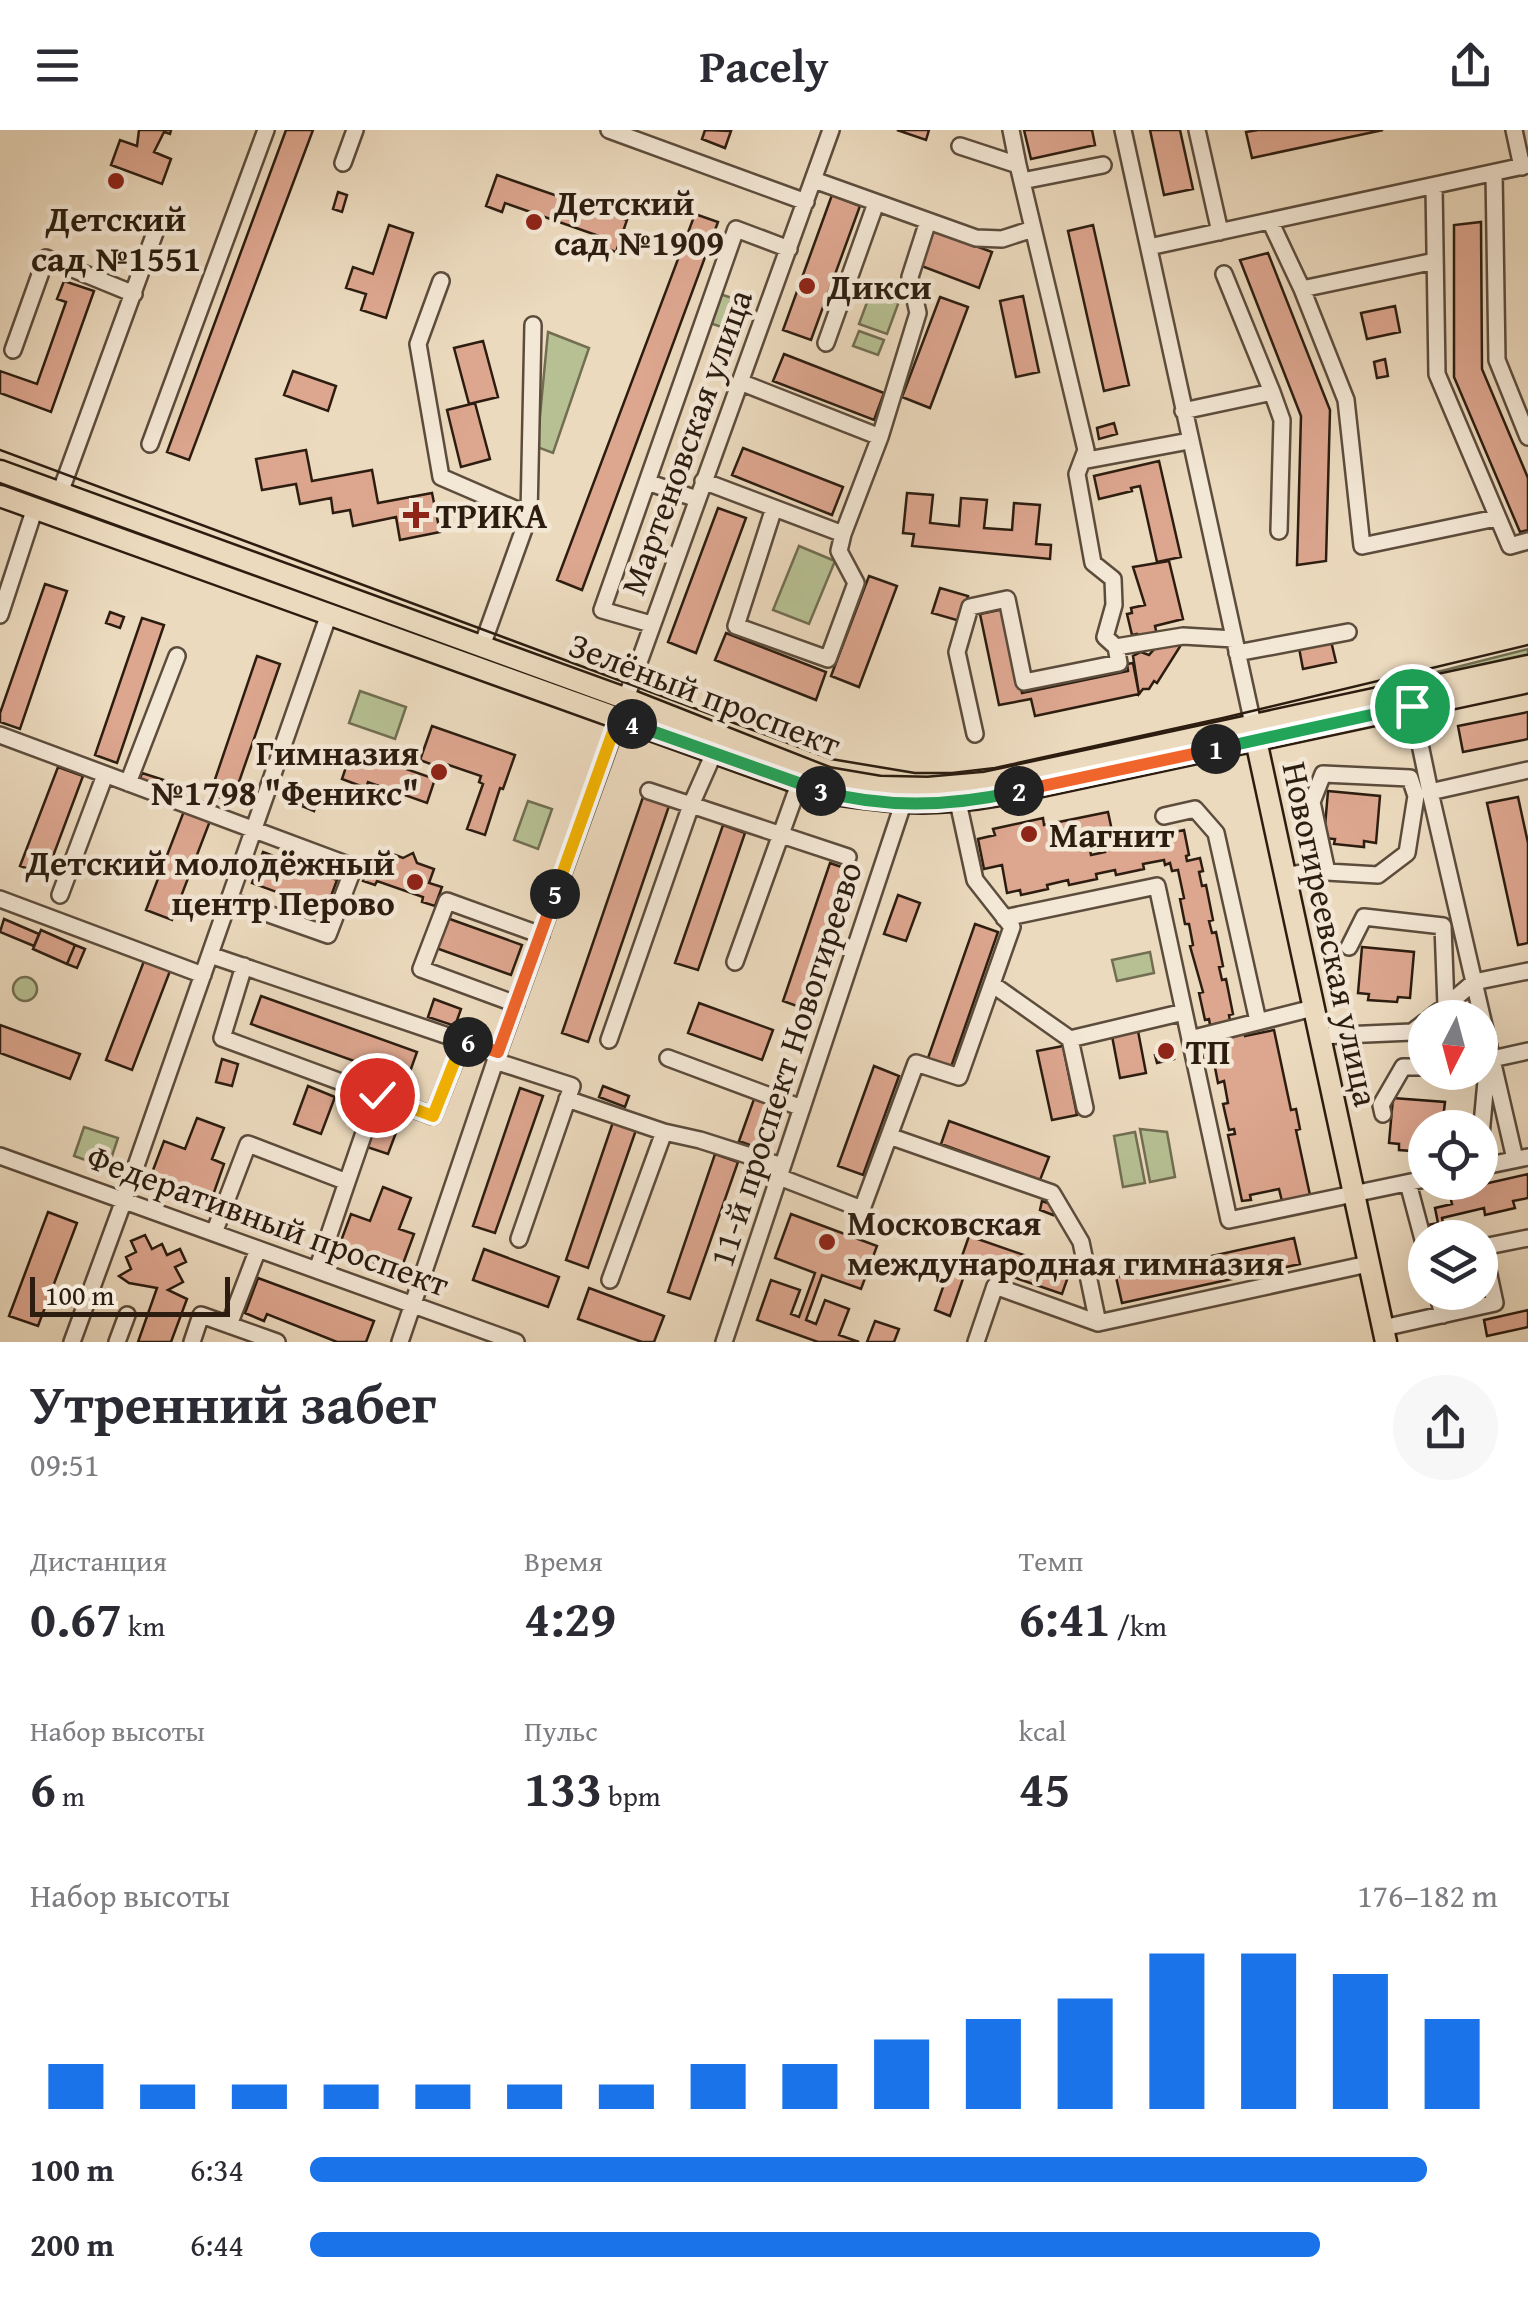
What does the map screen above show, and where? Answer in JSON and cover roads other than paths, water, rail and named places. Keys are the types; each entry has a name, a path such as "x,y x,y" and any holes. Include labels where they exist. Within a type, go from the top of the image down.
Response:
{"main road":[{"name":"Зелёный проспект","path":"0,471 482,646 714,753 826,793 903,804 958,802 1528,666"},
{"name":"Зелёный проспект","path":"0,496 329,614 826,778 880,787 985,783 1528,682"},
{"name":"Новогиреевская улица","path":"1255,733 1384,1335"}],"street":[{"path":"150,444 266,130"},
{"path":"344,163 355,130"},
{"path":"609,130 806,202"},
{"name":"Мартеновская улица","path":"400,1342 540,935 831,130"},
{"name":"Новогиреевская улица","path":"1123,130 1255,733"},
{"path":"1197,130 1220,232"},
{"path":"1149,248 1525,166 1514,130"},
{"path":"975,734 957,652 970,607 1007,599 1024,682 1119,663 1116,647 1105,638 1114,605 1113,579 1092,563 1077,474 1086,450 1009,131"},
{"path":"960,146 1018,164"},
{"path":"1022,182 1103,165"},
{"path":"1494,173 1497,360 1528,437"},
{"path":"814,180 987,240 1033,229"},
{"path":"1434,186 1437,374 1510,546 1528,541"},
{"path":"826,343 876,202"},
{"path":"774,508 736,626 828,659 856,583 839,550 915,329 918,313 911,266 928,221"},
{"path":"1270,222 1302,289 1346,400 1362,546 1496,518"},
{"path":"651,624 602,610 736,229 789,249"},
{"path":"60,493 156,230"},
{"path":"13,350 46,258 134,294"},
{"path":"1302,289 1435,261"},
{"path":"1224,274 1282,420 1279,531"},
{"path":"441,281 418,344 440,476 529,514"},
{"path":"482,646 529,514 533,325"},
{"path":"740,382 880,437"},
{"path":"1183,411 1272,392"},
{"path":"1082,460 1189,441"},
{"path":"704,480 843,534"},
{"path":"647,482 697,498"},
{"path":"0,615 35,508"},
{"path":"72,1342 329,614"},
{"path":"1116,647 1182,636 1236,646 1348,632"},
{"path":"128,783 178,656"},
{"path":"1412,706 1478,1000"},
{"path":"0,735 354,867 328,935 230,900"},
{"path":"609,1040 714,753"},
{"path":"1430,792 1528,770"},
{"path":"1285,876 1327,872 1378,875 1407,854 1416,796 1410,778 1323,774 1312,802 1327,872"},
{"path":"60,895 106,775"},
{"path":"734,962 799,784"},
{"path":"649,791 848,857"},
{"path":"567,1099 700,1140 781,1171 862,1209 916,1062 958,1077 1012,928 975,880 958,802"},
{"name":"11-й проспект Новогиреево","path":"724,1342 903,804"},
{"path":"1164,816 1195,809 1216,833 1258,1021"},
{"path":"1004,918 1158,886 1230,1220 1408,1183"},
{"path":"0,899 203,976"},
{"path":"516,1004 421,968 447,901 540,935"},
{"path":"1348,947 1364,917 1443,926 1446,1000"},
{"path":"210,954 463,1040 572,1086 520,1239"},
{"path":"244,966 222,1038 433,1116 463,1040"},
{"path":"1453,1000 1474,982 1528,971"},
{"path":"992,984 1070,1039 1084,1108"},
{"path":"1190,1039 1313,1008"},
{"path":"1070,1039 1184,1012"},
{"path":"1320,1036 1408,1032"},
{"path":"1498,1058 1528,1051"},
{"path":"668,1058 802,1108"},
{"path":"1383,1114 1381,1105 1403,1067 1408,1067"},
{"path":"1493,1090 1522,1158"},
{"path":"317,1270 377,1095"},
{"path":"610,1280 664,1132"},
{"path":"889,1136 1052,1193 1081,1242 1098,1322"},
{"path":"214,1233 248,1144 347,1182"},
{"name":"Федеративный проспект","path":"0,1156 516,1342"},
{"path":"1384,1335 1495,1302 1483,1247 1528,1238"},
{"path":"230,1326 258,1249"},
{"path":"976,1342 995,1286 1098,1322 1368,1264"},
{"path":"1441,1310 1442,1315"},
{"path":"117,1342 126,1315"},
{"path":"192,1342 201,1316 277,1342"}],"tram line":[{"path":"0,450 831,759 915,773 995,768 1528,645"}],"place":[{"name":"Детский сад №1551","path":"116,181"},
{"name":"Детский сад №1909","path":"534,222"},
{"name":"Дикси","path":"807,286"},
{"name":"ТРИКА","path":"416,515"},
{"name":"Гимназия №1798 \"Феникс\"","path":"439,772"},
{"name":"Магнит","path":"1029,834"},
{"name":"Детский молодёжный центр Перово","path":"415,882"},
{"name":"ТП","path":"1166,1051"},
{"name":"Московская международная гимназия","path":"827,1242"}]}
